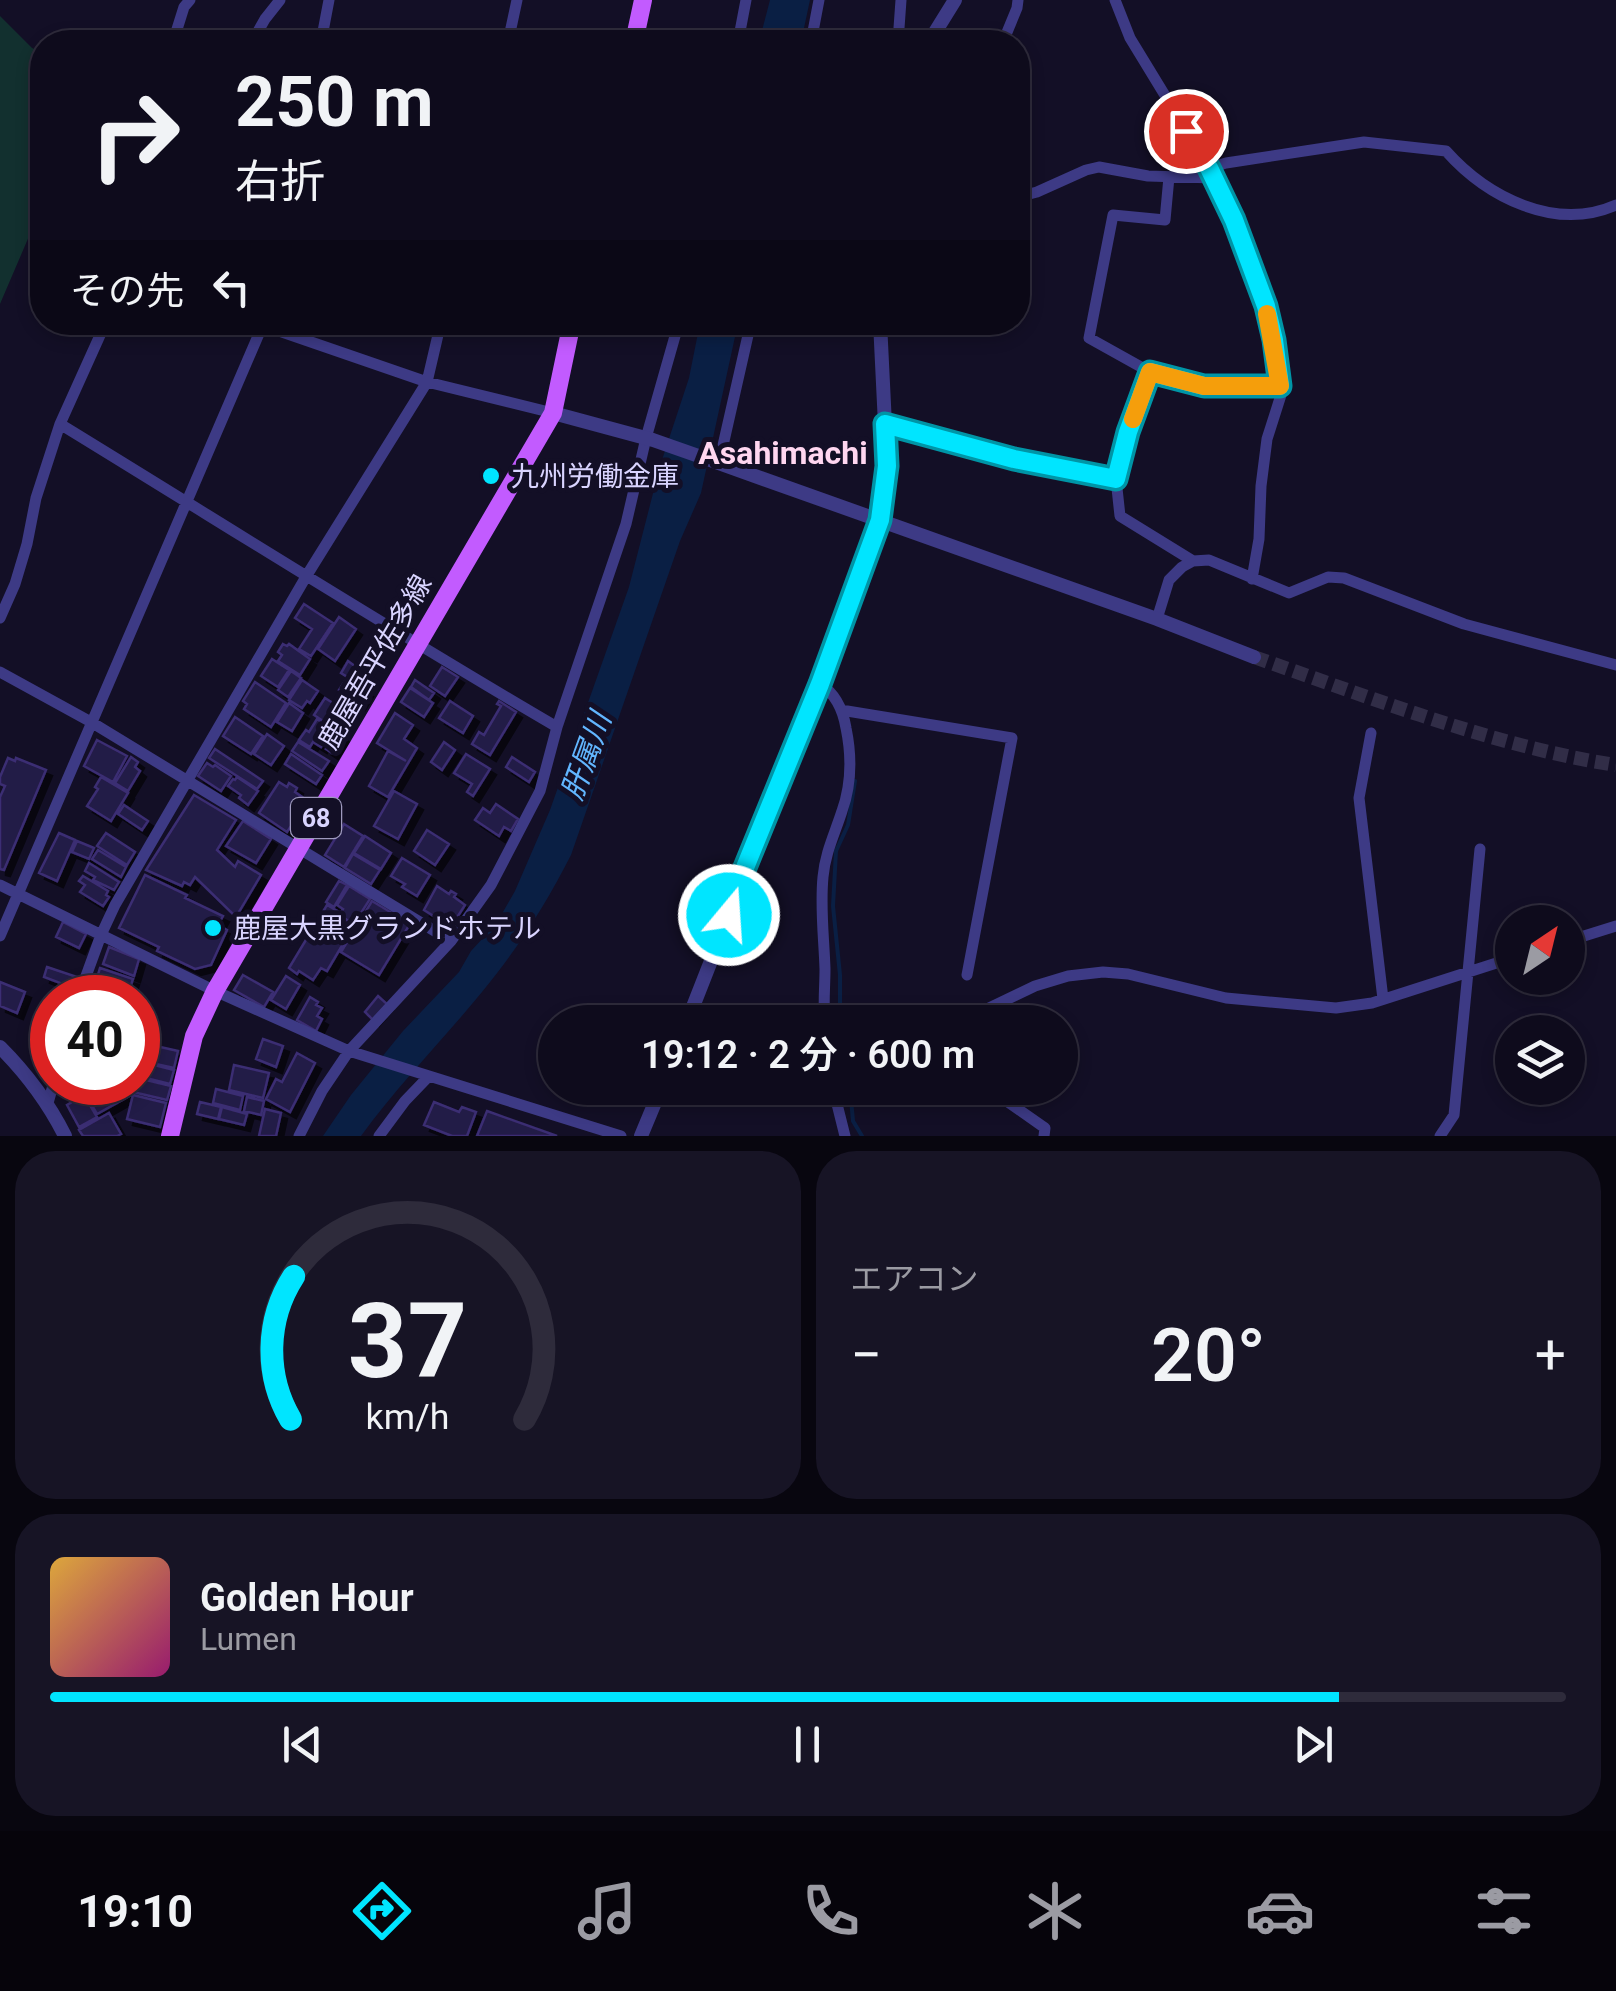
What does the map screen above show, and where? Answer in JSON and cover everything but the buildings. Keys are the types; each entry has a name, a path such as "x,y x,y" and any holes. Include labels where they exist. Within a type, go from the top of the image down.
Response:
{"main road":[{"path":"637,30 644,0"},
{"name":"鹿屋吾平佐多線","path":"170,1136 194,1036 215,991 553,413 569,335"}],"street":[{"path":"177,30 190,0"},
{"path":"258,30 280,0"},
{"path":"323,30 329,0"},
{"path":"510,30 516,0"},
{"path":"740,30 746,0"},
{"path":"813,30 819,0"},
{"path":"899,30 901,0"},
{"path":"936,30 955,0"},
{"path":"1008,30 1018,0"},
{"path":"1116,0 1140,55 1212,173 1234,220 1266,306 1274,340 1282,396 1267,439 1252,579"},
{"path":"1030,194 1086,170 1099,168 1169,177 1212,173 1226,163 1364,142 1446,151 1465,173 1524,206 1548,213 1602,211 1616,205"},
{"path":"1169,177 1164,220 1113,215 1090,338 1150,372 1204,386 1280,386"},
{"path":"0,618 15,584 36,498 60,424 100,335"},
{"path":"0,936 255,335"},
{"path":"294,335 427,382 649,439 715,461 1157,619 1254,658"},
{"path":"86,975 115,905 307,575 427,382 438,335"},
{"path":"299,1136 322,1092 451,941 491,884 540,791 556,727 626,524 676,335"},
{"path":"715,461 748,335"},
{"path":"693,1005 820,684 880,520 887,466 881,335"},
{"path":"1150,372 1116,479 1120,516 1193,561"},
{"path":"60,424 556,727"},
{"path":"885,424 1014,459 1116,479"},
{"path":"1157,619 1169,580 1193,561 1209,560 1288,593 1328,577 1344,578 1464,624 1616,666"},
{"path":"0,672 91,722 451,941"},
{"path":"820,684 832,691 841,710 851,753 843,809 823,872 820,911 825,1005"},
{"path":"841,710 1012,738 967,976"},
{"path":"1372,733 1359,798 1384,999"},
{"path":"1440,1136 1454,1115 1480,849"},
{"path":"0,885 215,991 353,1052 621,1136"},
{"path":"1585,936 1616,926"},
{"path":"995,1005 1035,986 1068,976 1103,972 1128,974 1226,998 1336,1008 1384,999 1495,963"},
{"path":"0,1047 30,1080"},
{"path":"380,1136 424,1075"},
{"path":"49,1105 65,1136"},
{"path":"641,1136 653,1105"},
{"path":"837,1105 845,1136"},
{"path":"1012,1105 1045,1128 1044,1136"}],"green space":[{"path":"0,16 30,46 30,234 0,304"}],"water":[{"path":"770,0 810,0 804,30 762,30"},
{"name":"肝属川","path":"698,335 735,335 701,493 680,541 571,855 507,960 361,1136 323,1136 403,1031 459,972 471,951 496,924 515,891 550,810 629,587 660,466 689,378"}],"waterway":[{"path":"840,1005 833,906 836,851 848,825 855,781"},
{"path":"852,1105 853,1121 862,1136"}],"tunnel":[{"path":"1254,657 1479,733 1616,765"}],"slow traffic":[{"path":"1133,419 1150,372 1204,386 1280,386 1267,314"}],"place":[{"name":"九州労働金庫","path":"491,476"},
{"name":"鹿屋大黒グランドホテル","path":"213,928"}],"district":[{"name":"Asahimachi","path":"783,453"}],"route":[{"path":"729,915 880,520 887,466 885,424 1014,459 1116,479 1150,372 1204,386 1280,386 1266,306 1234,220 1186,131"}]}
